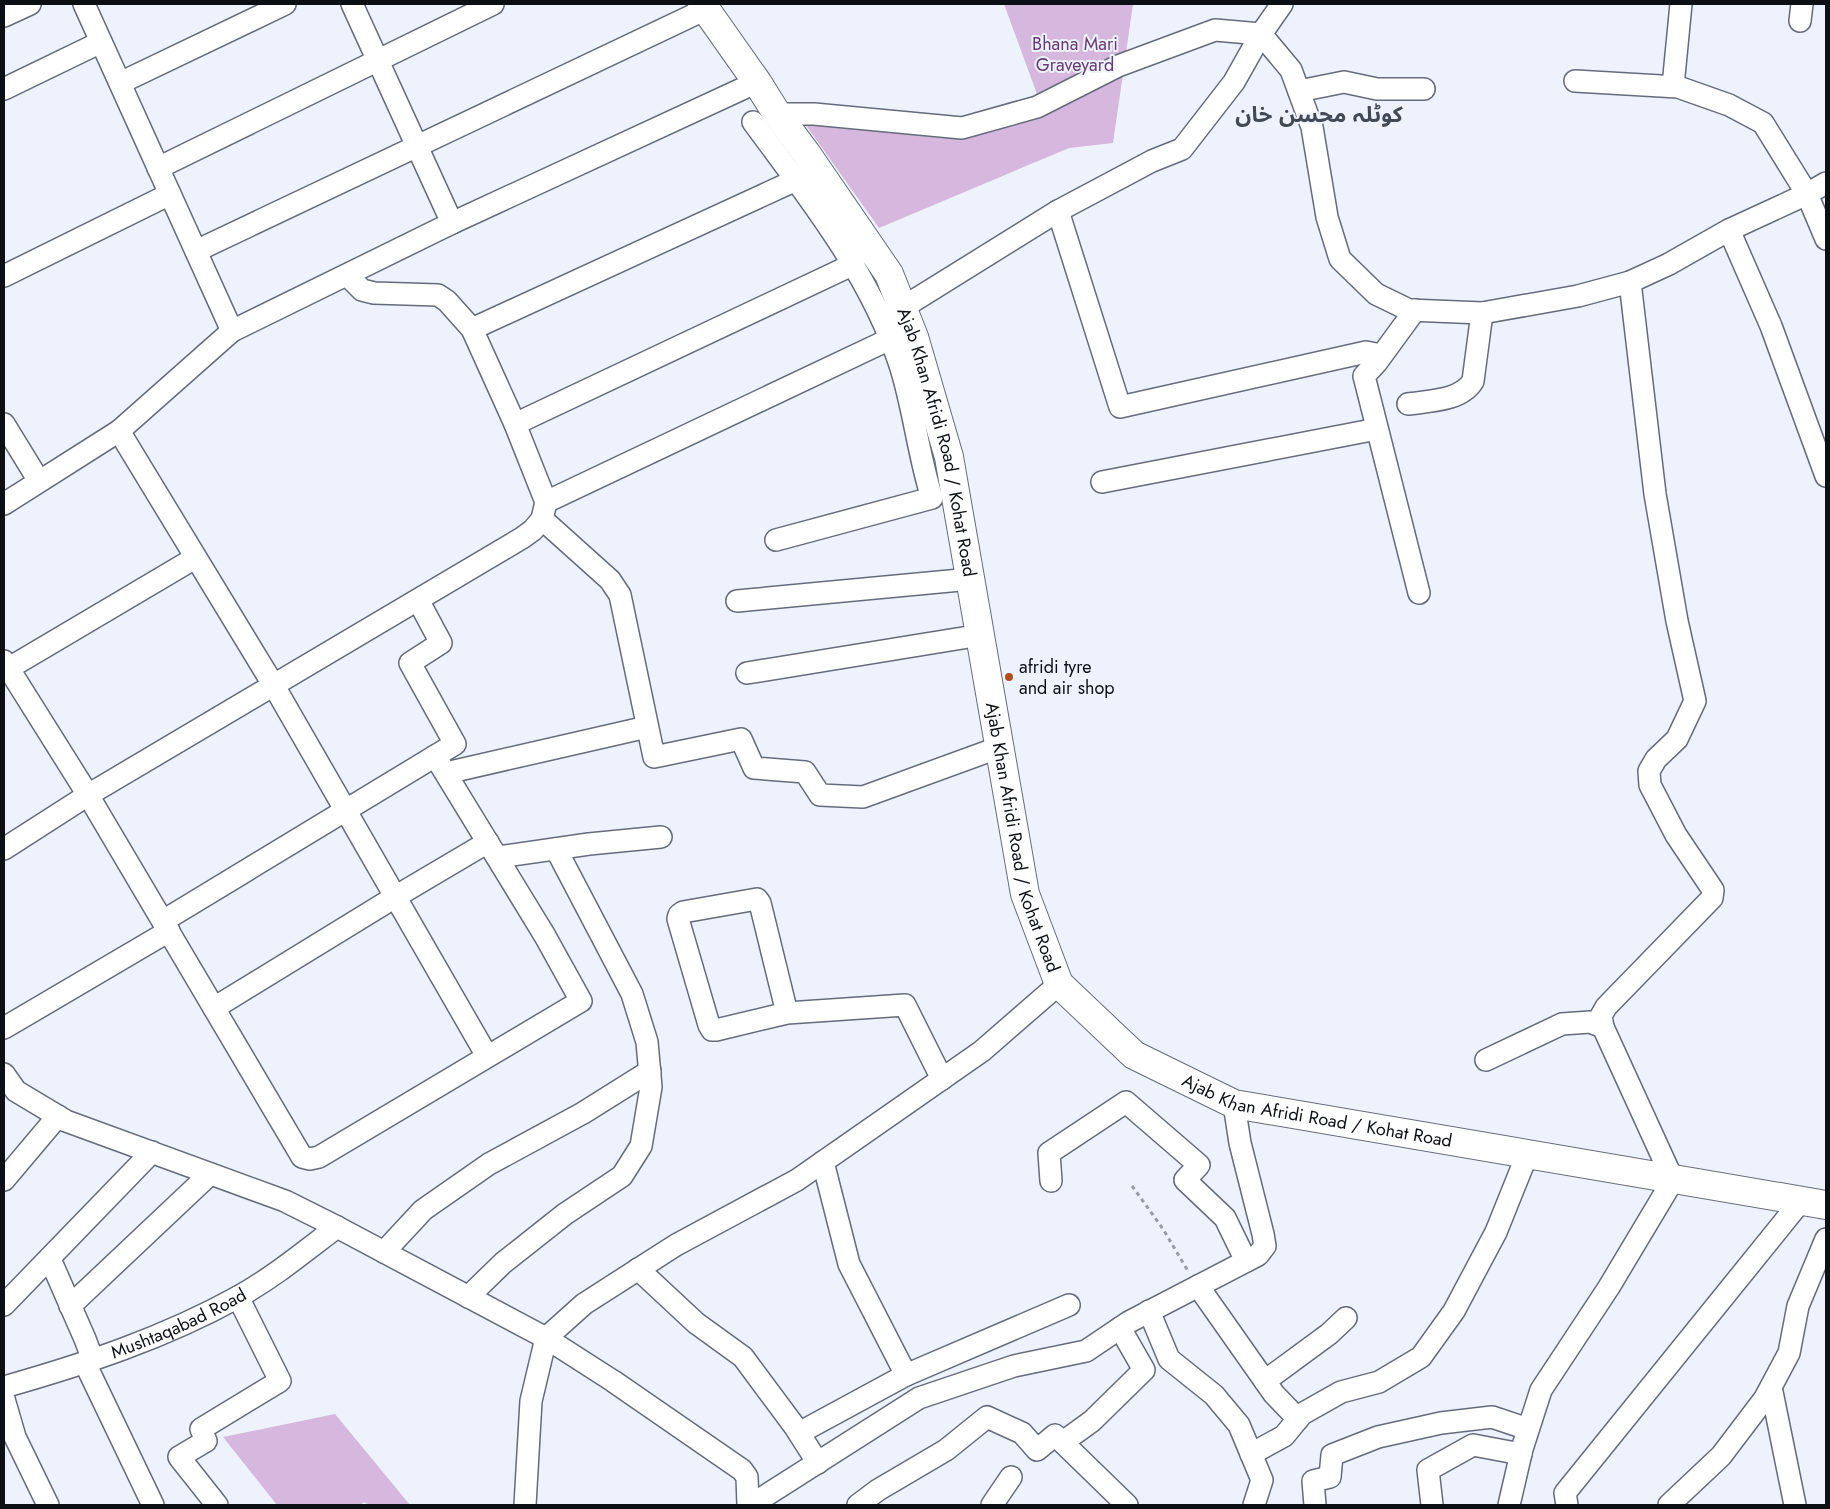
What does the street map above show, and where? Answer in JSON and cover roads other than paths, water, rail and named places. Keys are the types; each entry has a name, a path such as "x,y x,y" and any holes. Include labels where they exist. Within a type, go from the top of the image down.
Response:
{"main road":[{"name":"Ajab Khan Afridi Road / Kohat Road","path":"704,6 757,82 765,118 806,153 889,274 914,337 949,457 1025,894 1059,984 1134,1055 1234,1104 1814,1203"}],"street":[{"path":"4,16 30,4"},
{"path":"84,4 232,331"},
{"path":"120,83 284,4"},
{"path":"352,4 452,223"},
{"path":"158,168 493,4"},
{"path":"902,308 1058,211 1152,161 1182,149 1234,82 1261,34 1282,4"},
{"path":"1673,86 1681,4"},
{"path":"196,251 704,6"},
{"path":"776,540 932,498 924,472 912,407 900,366 877,308 854,264 796,180 765,118 814,114 962,128 1037,107 1118,66 1215,30 1261,34 1291,70 1312,127 1327,217 1340,259 1376,294 1409,310 1482,313 1578,296 1630,282 1669,264 1729,230 1807,194 1826,183"},
{"path":"4,89 101,42"},
{"path":"1575,81 1678,87 1729,105 1763,123 1807,194 1826,239"},
{"path":"4,504 119,431 232,331 452,223 757,82"},
{"path":"1298,91 1344,82 1377,89 1424,89"},
{"path":"472,329 796,180"},
{"path":"4,276 170,194"},
{"path":"1058,211 1120,407 1366,352 1381,355"},
{"path":"1729,230 1771,326 1826,476"},
{"path":"515,424 854,264"},
{"path":"347,275 362,290 374,294 438,295 447,301 472,329 515,424 544,511 610,580 620,595 654,757 741,739 754,768 805,772 820,794 863,797 1000,747"},
{"path":"1509,1505 1520,1454 1541,1390 1609,1287 1674,1180 1603,1027 1601,1016 1606,1007 1712,898 1713,890 1676,834 1650,785 1649,770 1656,760 1677,739 1694,701 1656,494 1630,282"},
{"path":"1415,310 1364,376 1419,593"},
{"path":"1408,404 1455,396 1470,386 1473,381 1482,313"},
{"path":"4,850 88,795 522,538 533,530 544,511 890,339"},
{"path":"4,424 39,481"},
{"path":"1102,482 1377,429"},
{"path":"119,431 274,686 487,1056"},
{"path":"195,558 5,667 88,795 302,1157 310,1159 319,1157 581,1001 441,764"},
{"path":"737,601 971,579"},
{"path":"418,600 441,643 410,663 455,744 441,764"},
{"path":"747,673 981,635"},
{"path":"4,1028 346,811 441,764 648,727"},
{"path":"214,1008 395,896 493,850 556,849 661,837"},
{"path":"468,1297 503,1263 565,1214 622,1176 641,1146 651,1087 648,1042 632,994 556,849"},
{"path":"787,1013 758,899 683,912 679,915 678,919 708,1025 712,1030 787,1013 905,1005 942,1079"},
{"path":"525,1505 531,1400 546,1338 584,1304 676,1245 798,1180 982,1051 1059,984"},
{"path":"1486,1060 1562,1024 1590,1022 1603,1027"},
{"path":"384,1252 423,1210 489,1164 583,1113 650,1071"},
{"path":"4,1074 10,1096 66,1121 285,1201 546,1338 614,1381 742,1470 747,1477 750,1505 919,1398 1014,1366 1086,1351 1150,1311 1258,1255 1264,1246 1263,1234 1240,1143 1234,1104"},
{"path":"1051,1181 1049,1153 1126,1102 1199,1165 1185,1180 1225,1218 1246,1261"},
{"path":"4,1180 58,1116"},
{"path":"4,1305 152,1152"},
{"path":"1250,1454 1284,1436 1302,1414 1341,1392 1379,1382 1421,1357 1454,1311 1496,1232 1527,1155"},
{"path":"823,1162 849,1264 906,1375"},
{"path":"70,1306 210,1174"},
{"path":"1567,1505 1565,1493 1814,1203"},
{"name":"Mushtaqabad Road","path":"4,1387 89,1362 156,1337 238,1297 280,1270 337,1227"},
{"path":"1669,1505 1721,1456 1765,1398 1789,1353 1798,1306 1826,1239"},
{"path":"50,1259 70,1306 89,1362 153,1505"},
{"path":"638,1269 696,1323 744,1357 799,1433 818,1463"},
{"path":"1198,1286 1274,1394 1298,1419"},
{"path":"218,1505 179,1457 206,1441 201,1429 280,1381 238,1297"},
{"path":"799,1433 906,1375 1069,1304"},
{"path":"1150,1311 1168,1359 1214,1395 1239,1425 1262,1480 1254,1505"},
{"path":"1265,1381 1329,1334 1346,1318"},
{"path":"1063,1442 1092,1421 1144,1370 1120,1328"},
{"path":"1771,1387 1795,1505"},
{"path":"4,1399 16,1437 48,1505"},
{"path":"858,1505 878,1490 946,1450 987,1417 1022,1434 1037,1450 1055,1435 1127,1505"},
{"path":"1315,1505 1313,1481 1330,1477 1332,1456 1378,1437 1441,1423 1492,1417 1528,1429"},
{"path":"1432,1505 1428,1470 1472,1445 1520,1454"},
{"path":"992,1505 1011,1477"}],"place":[{"name":"afridi tyre and air shop","path":"1009,677"}],"district":[{"name":"کوٹلہ محسن خان","path":"1319,114"}],"park label":[{"name":"Bhana Mari Graveyard","path":"1075,54"}]}
